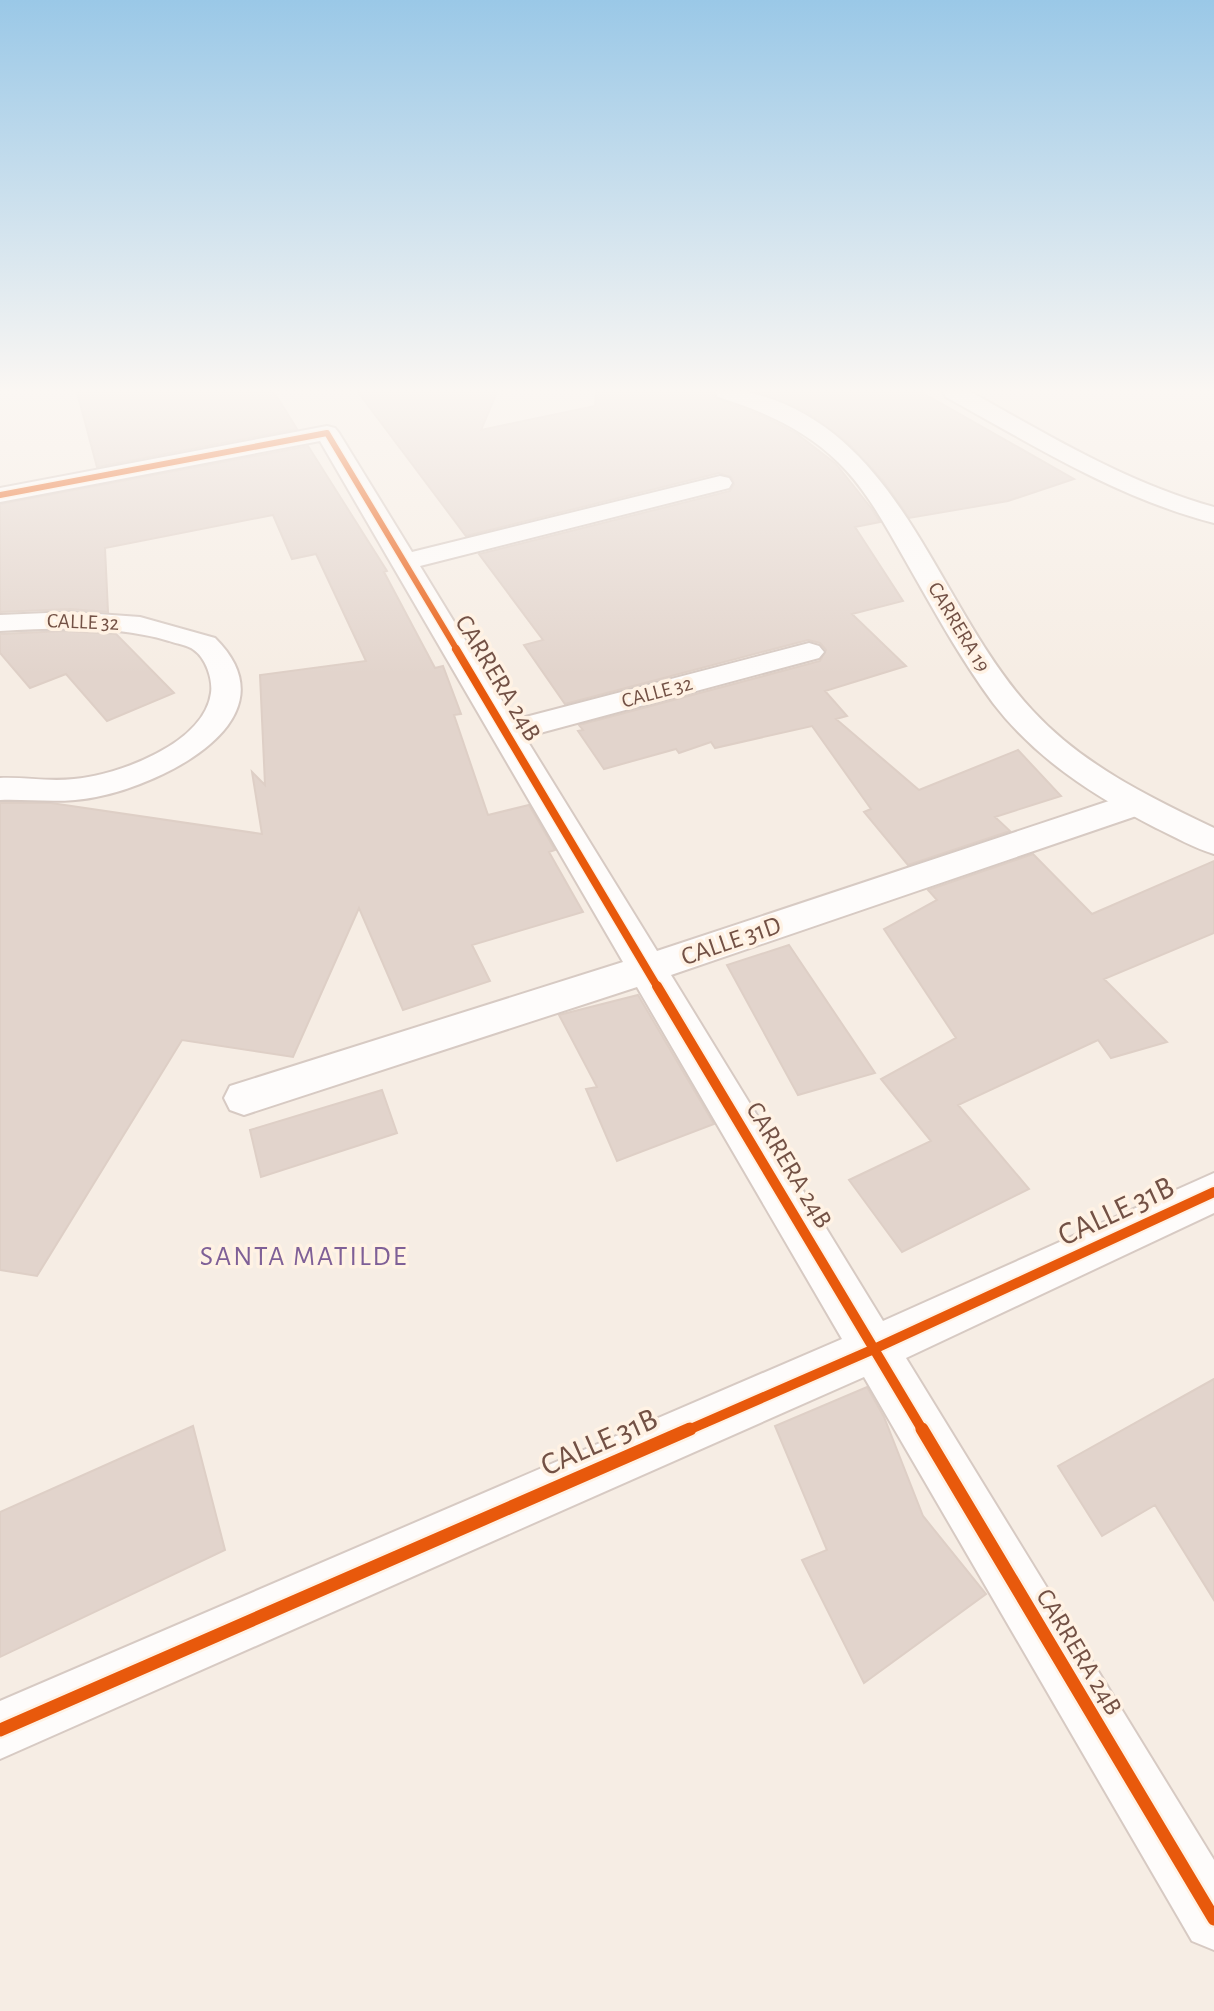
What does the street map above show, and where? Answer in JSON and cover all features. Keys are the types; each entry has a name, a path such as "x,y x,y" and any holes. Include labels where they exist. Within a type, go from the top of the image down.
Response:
{"street":[{"name":"CARRERA 24B","path":"0,495 48,486"},
{"name":"CARRERA 24B","path":"359,486 1214,1919"},
{"path":"404,562 709,486"},
{"name":"CARRERA 19","path":"870,486 884,503 991,680 1021,719 1056,752 1136,804 1214,842"},
{"path":"1130,486 1190,509 1214,515"},
{"name":"CALLE 32","path":"0,623 122,623 172,632 205,643 219,661 228,684 221,711 202,738 169,760 122,780 82,789 0,789"},
{"name":"CALLE 32","path":"505,732 809,652"},
{"name":"CALLE 31D","path":"244,1098 647,970 1136,804"},
{"name":"CALLE 31B","path":"0,1730 874,1349 1214,1192"}],"building":[{"path":"96,486 333,486 387,571 384,572 435,668 443,666 461,714 454,715 488,815 529,805 555,850 549,852 583,912 472,945 490,981 403,1010 359,908 293,1057 182,1040 37,1276 0,1270 0,803 51,803 262,834 252,772 265,785 260,675 366,661 316,554 292,559 273,515 105,548 108,612 70,609 0,612 0,504"},
{"path":"428,486 667,486 466,536"},
{"path":"733,486 853,486 880,522 855,527 903,601 852,614 906,666 825,691 847,716 836,719 919,790 1018,750 1061,796 995,817 1010,831 908,865 864,812 871,809 812,726 715,748 711,742 679,753 676,749 604,769 578,731 583,730 579,725 820,661 826,650 820,643 808,640 565,704 524,645 543,640 479,554 730,491"},
{"path":"887,486 1053,486 1008,501 909,518"},
{"path":"64,631 116,634 174,693 107,721 66,674 30,688 0,653 0,634"},
{"path":"1033,854 1092,914 1214,861 1214,933 1104,979 1167,1042 1111,1058 1098,1040 958,1105 1029,1189 902,1252 849,1180 931,1141 881,1079 956,1038 884,929 937,900 928,890"},
{"path":"789,945 875,1073 798,1095 727,965"},
{"path":"638,995 714,1124 617,1161 586,1089 597,1087 559,1015"},
{"path":"382,1090 397,1133 261,1177 250,1130"},
{"path":"1214,1379 1214,1600 1155,1505 1102,1536 1058,1466"},
{"path":"867,1387 884,1417 923,1516 986,1594 864,1683 802,1560 827,1550 775,1426"},
{"path":"193,1426 225,1550 0,1657 0,1512"}],"cycle path":[{"path":"0,495 48,486"},
{"path":"359,486 1214,1919"},
{"path":"0,1730 874,1349 1214,1192"}],"district":[{"name":"SANTA MATILDE","path":"304,1257"}]}
